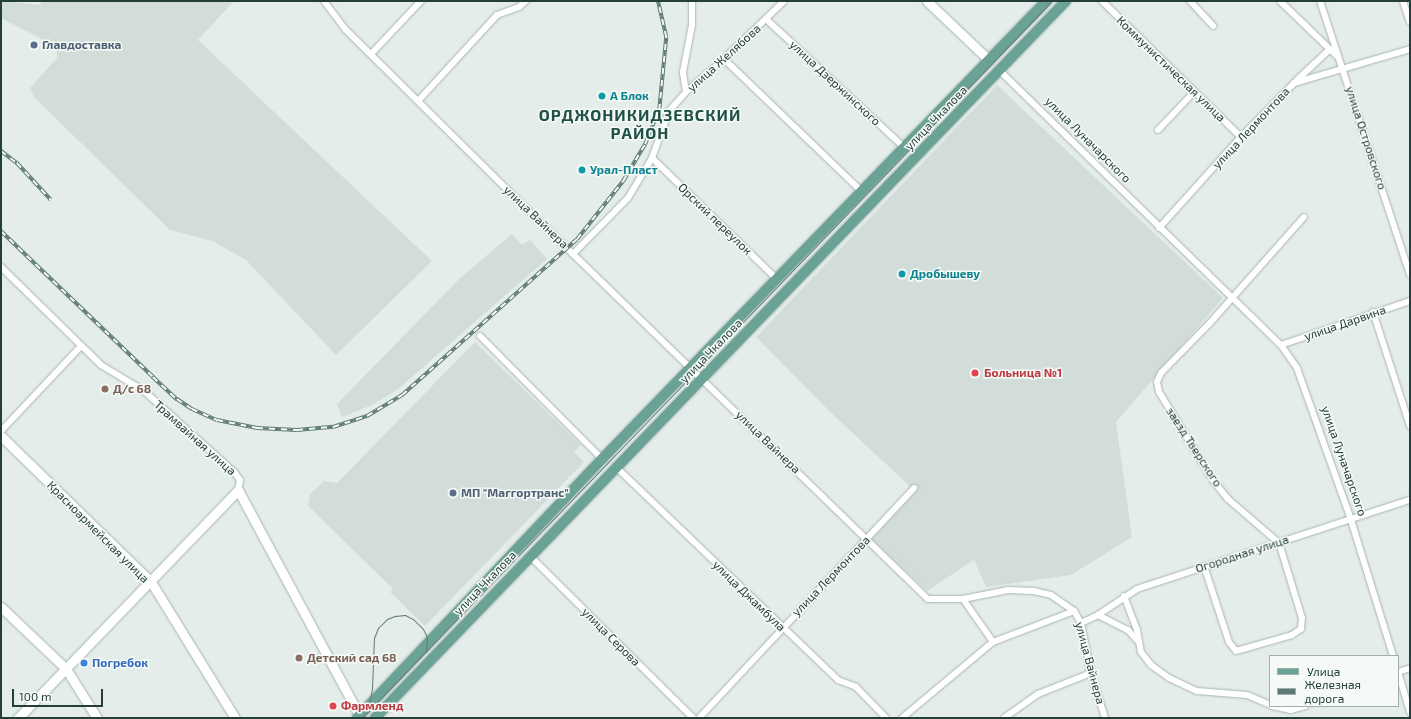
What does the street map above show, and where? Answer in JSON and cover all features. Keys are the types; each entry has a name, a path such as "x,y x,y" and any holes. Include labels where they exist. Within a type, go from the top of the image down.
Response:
{"main road":[{"name":"улица Чкалова","path":"359,717 602,459 778,280 1046,1"},
{"name":"улица Чкалова","path":"375,718 1066,1"},
{"name":"улица Луначарского","path":"990,60 1000,71"}],"street":[{"name":"улица Вайнера","path":"324,1 346,30 573,254 867,538 928,599 963,599 1008,590 1034,591 1050,594 1074,611 1081,623 1091,673 1105,718"},
{"path":"371,54 422,1"},
{"path":"418,101 497,15 519,7 526,1"},
{"path":"686,92 683,72 692,25 692,1"},
{"name":"улица Желябова","path":"573,254 628,198 652,158 669,111 686,92 724,59 784,1"},
{"name":"улица Луначарского","path":"927,1 990,60"},
{"name":"Коммунистическая улица","path":"1102,1 1240,137"},
{"path":"1190,1 1214,26"},
{"path":"1280,1 1338,57"},
{"name":"улица Островского","path":"1320,1 1410,275"},
{"path":"1403,1 1410,22"},
{"name":"улица Дзержинского","path":"766,19 905,148"},
{"path":"1294,83 1330,49"},
{"name":"улица Лермонтова","path":"1159,228 1240,137 1294,83 1410,49"},
{"path":"724,59 862,192"},
{"name":"улица Луначарского","path":"1000,71 1159,228 1232,297 1281,346 1297,368 1351,520 1393,655"},
{"path":"1158,130 1194,92"},
{"name":"Орский переулок","path":"652,158 778,280"},
{"path":"1232,297 1304,217"},
{"name":"Трамвайная улица","path":"1,267 81,346 106,368 144,391 234,472 240,480 238,490 359,717"},
{"name":"заезд Тверского","path":"1232,297 1209,324 1161,373 1157,387 1214,482 1228,499 1279,542"},
{"name":"улица Дарвина","path":"1281,346 1373,312 1410,301"},
{"path":"1373,312 1410,426"},
{"path":"480,336 602,459"},
{"path":"1,431 81,346"},
{"name":"Красноармейская улица","path":"1,436 150,582 235,718"},
{"name":"улица Джамбула","path":"616,467 838,680 854,686 886,718"},
{"name":"улица Лермонтова","path":"699,718 782,627 914,488"},
{"path":"18,718 238,490"},
{"name":"Огородная улица","path":"1081,623 1098,615 1124,596 1204,566 1410,500"},
{"path":"1204,566 1232,648 1241,652 1292,635 1298,632 1303,624 1279,542"},
{"name":"улица Серова","path":"530,556 693,718"},
{"path":"1124,596 1144,658 1151,665 1182,685 1197,691 1247,695 1269,704"},
{"path":"963,599 993,642"},
{"path":"1,607 66,669 97,718"},
{"path":"902,718 993,642 1074,611"},
{"path":"1098,615 1128,630 1139,643"},
{"path":"1399,672 1410,668"},
{"path":"1004,718 1038,694 1091,673"},
{"path":"1399,675 1410,712"},
{"path":"1279,707 1291,710 1302,707"}],"shaded area":[{"path":"5,1 40,5 42,1 234,1 198,40 432,261 336,355 246,260 212,241 170,230 34,97 30,88 57,58 57,51 40,38 1,18 1,4"},
{"name":"Больница №1","path":"997,85 1223,298 1116,422 1132,537 1071,575 986,587 974,560 927,591 872,539 916,492 828,410 756,337"},
{"path":"512,234 522,245 530,240 547,259 397,390 372,405 342,417 337,404 460,278"},
{"path":"475,342 581,445 574,452 584,462 425,626 390,592 393,589 308,506 310,494 324,481 337,483"}],"tram line":[{"path":"362,718 1052,1"},
{"path":"368,711 372,689 374,638 378,628 387,619 405,615 413,619 423,629 427,637 426,652"}],"railway":[{"path":"1,231 153,377 177,399 192,409 217,420 257,428 297,430 333,427 367,416 402,395 577,239 623,181 645,144 659,110 666,37 658,1"},
{"path":"1,151 17,163 51,200"}],"place":[{"name":"Главдоставка","path":"34,45"},
{"name":"А Блок","path":"602,96"},
{"name":"Урал-Пласт","path":"582,170"},
{"name":"Дробышеву","path":"902,274"},
{"name":"Больница №1","path":"975,373"},
{"name":"Д/с 68","path":"105,389"},
{"name":"МП \"Маггортранс\"","path":"453,493"},
{"name":"Детский сад 68","path":"299,658"},
{"name":"Погребок","path":"84,663"},
{"name":"Фармленд","path":"333,706"}],"district":[{"name":"ОРДЖОНИКИДЗЕВСКИЙ РАЙОН","path":"640,124"}]}
